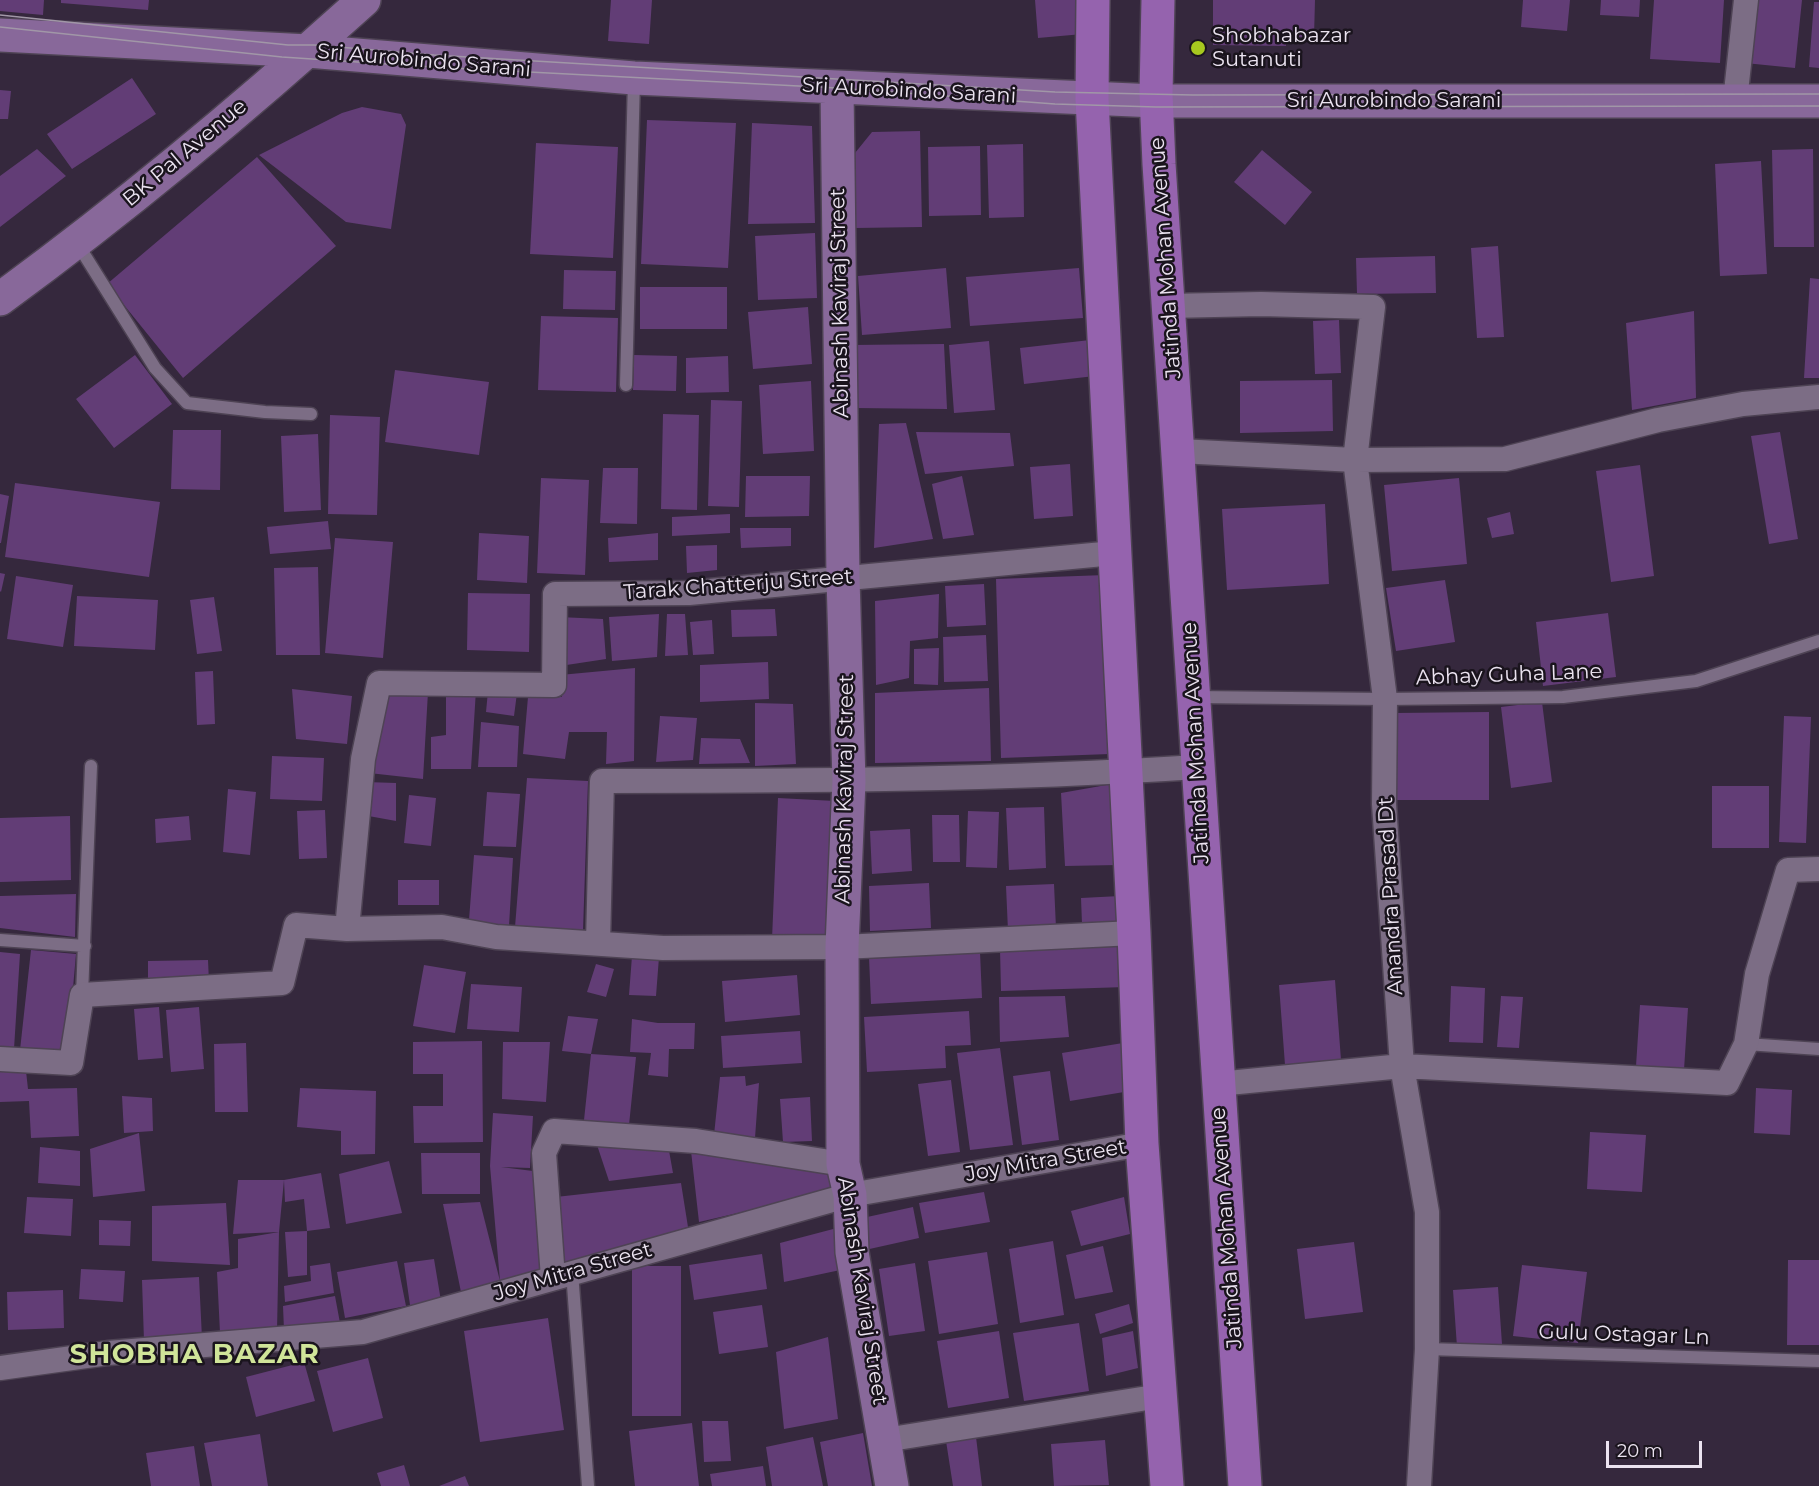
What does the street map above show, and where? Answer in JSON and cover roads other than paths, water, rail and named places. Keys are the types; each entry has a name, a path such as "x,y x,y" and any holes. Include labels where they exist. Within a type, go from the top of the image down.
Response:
{"main road":[{"name":"BK Pal Avenue","path":"0,299 77,243 308,51 364,0"},
{"path":"1093,0 1092,99 1134,933 1142,1144 1167,1486"},
{"name":"Jatinda Mohan Avenue","path":"1158,0 1156,101 1168,306 1245,1486"},
{"name":"Sri Aurobindo Sarani","path":"0,35 308,51 634,78 1092,99 1156,101 1819,101"},
{"name":"Abinash Kaviraj Street","path":"837,88 843,578 849,781 842,947 846,1179 852,1252 892,1486"}],"street":[{"path":"1735,101 1746,0"},
{"name":"Anandra Prasad Dt","path":"1168,306 1261,304 1373,307 1355,460 1385,699 1384,804 1402,1066 1427,1212 1427,1349 1419,1486"},
{"path":"1179,451 1355,460 1505,459 1659,420 1743,404 1819,397"},
{"name":"Tarak Chatterju Street","path":"347,929 363,759 379,682 554,685 555,594 689,593 1114,554"},
{"path":"598,943 602,782 849,781 1126,771 1197,766"},
{"path":"1218,1084 1402,1066 1727,1083 1746,1044 1757,974 1788,870 1819,869"},
{"path":"0,1059 71,1063 82,994 282,984 296,925 347,929 442,927 496,937 663,948 842,947 1134,933"},
{"path":"562,1275 544,1152 554,1131 696,1141 846,1179"},
{"name":"Joy Mitra Street","path":"0,1368 108,1353 363,1332 562,1275 846,1179 1142,1144"},
{"path":"885,1440 1160,1396"}],"lane":[{"path":"626,384 634,78"},
{"path":"77,243 155,368 187,403 265,412 311,414"},
{"name":"Abhay Guha Lane","path":"1193,697 1385,699 1563,697 1696,681 1819,641"},
{"path":"82,994 91,766"},
{"path":"0,940 85,946"},
{"path":"1746,1044 1819,1049"},
{"path":"562,1275 588,1486"},
{"name":"Gulu Ostagar Ln","path":"1427,1349 1819,1361"}],"tram line":[{"path":"0,15 288,45 1055,92 1193,95 1819,94"},
{"path":"0,27 282,57 837,88 1055,104 1156,107 1819,106"}],"place":[{"name":"Shobhabazar Sutanuti","path":"1198,48"}],"district":[{"name":"SHOBHA BAZAR","path":"195,1355"}]}
